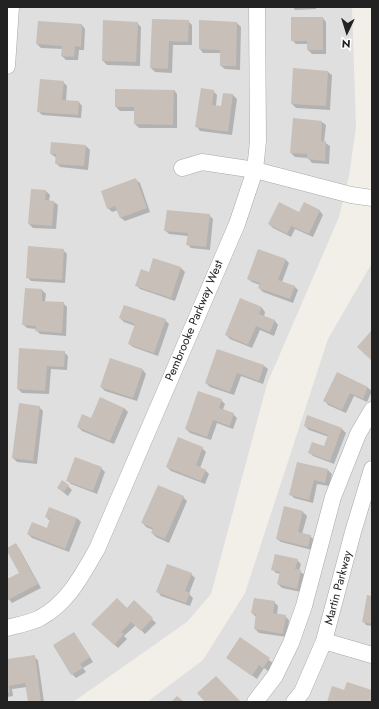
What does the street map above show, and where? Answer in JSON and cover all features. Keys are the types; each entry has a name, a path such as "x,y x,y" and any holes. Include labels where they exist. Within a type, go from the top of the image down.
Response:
{"street":[{"path":"7,66 11,7"},
{"name":"Pembrooke Parkway West","path":"7,628 40,618 61,603 75,586 97,549 237,224 255,170 258,141 258,7"},
{"path":"182,168 202,162 255,170 372,198"},
{"path":"255,702 275,676 291,642 304,606 333,497 358,434 372,410"},
{"name":"Martin Parkway","path":"294,702 302,692 324,641 372,470"},
{"path":"324,641 372,655"}],"shaded area":[{"path":"7,7 352,7 356,127 349,176 339,217 267,384 211,594 187,622 73,702 7,702"},
{"path":"372,263 372,702 147,702 203,660 245,593 328,339"}],"building":[{"path":"291,17 323,17 323,50 307,50 307,41 291,41"},
{"path":"152,19 189,20 188,42 169,41 168,69 150,68"},
{"path":"103,20 138,22 136,62 102,61"},
{"path":"199,20 237,22 236,66 220,66 220,50 199,49"},
{"path":"38,21 82,24 81,47 75,46 74,57 61,56 62,46 36,44"},
{"path":"293,68 328,71 326,106 291,104"},
{"path":"40,79 64,81 62,100 79,101 78,115 37,112"},
{"path":"201,88 214,90 212,105 221,106 223,93 233,94 228,132 195,127"},
{"path":"115,89 174,90 173,125 134,124 134,107 115,107"},
{"path":"293,118 322,121 321,141 326,141 325,161 307,159 307,154 290,153"},
{"path":"51,142 86,145 84,166 55,164 56,154 50,154"},
{"path":"136,178 147,208 120,218 115,206 107,209 101,191"},
{"path":"31,189 46,190 45,200 54,201 52,226 28,224"},
{"path":"279,202 299,212 304,202 320,210 309,234 291,226 287,234 268,224"},
{"path":"167,210 210,214 206,247 186,245 188,233 164,231"},
{"path":"28,246 64,249 62,280 26,278"},
{"path":"258,249 286,259 278,280 295,286 290,299 258,288 260,283 247,279"},
{"path":"153,258 181,267 171,298 135,286 141,269 149,272"},
{"path":"25,288 42,289 42,301 64,302 62,333 35,331 36,326 22,325"},
{"path":"240,298 262,307 259,314 275,320 270,332 256,326 248,345 225,335"},
{"path":"124,305 166,319 154,353 128,344 135,324 119,318"},
{"path":"372,330 372,361 357,347"},
{"path":"19,348 65,351 64,367 47,366 45,391 17,389"},
{"path":"217,349 264,365 259,381 237,373 230,392 205,383"},
{"path":"110,358 143,369 133,398 100,387"},
{"path":"337,372 368,387 363,399 350,393 342,410 323,401"},
{"path":"198,391 222,399 219,408 234,413 230,426 213,420 207,437 185,429"},
{"path":"100,397 124,408 110,441 77,427 82,414 91,418"},
{"path":"19,403 40,406 33,461 12,458"},
{"path":"307,415 342,428 330,461 308,453 312,442 324,446 328,435 304,426"},
{"path":"178,437 203,447 196,465 206,470 201,481 166,467"},
{"path":"75,457 102,467 93,491 66,481"},
{"path":"297,462 328,469 325,483 314,480 309,500 289,495"},
{"path":"62,480 69,485 64,492 57,488"},
{"path":"158,485 184,496 165,539 151,533 153,528 141,523"},
{"path":"284,506 303,511 298,532 311,535 308,547 276,539"},
{"path":"49,507 77,518 65,549 27,534 32,522 47,528 50,519 45,517"},
{"path":"16,543 38,584 8,600 7,579 19,573 7,551 7,548"},
{"path":"275,554 298,559 295,569 301,570 297,589 277,584 280,572 271,570"},
{"path":"167,564 192,573 185,591 190,593 186,603 156,592"},
{"path":"367,595 372,596 372,624 362,622"},
{"path":"117,598 127,608 134,600 153,618 141,631 131,622 121,632 124,634 114,645 91,624"},
{"path":"254,598 275,601 273,613 286,615 283,634 254,629 256,614 251,613"},
{"path":"74,632 90,657 80,664 83,668 71,675 53,645"},
{"path":"240,637 270,658 263,668 259,665 252,676 226,658"},
{"path":"35,655 41,702 28,702 25,683 9,686 10,692 7,693 7,659"},
{"path":"216,676 240,701 205,702 197,693"},
{"path":"347,682 372,690 372,702 327,702 332,686 344,690"},
{"path":"177,696 184,702 171,702"}]}
